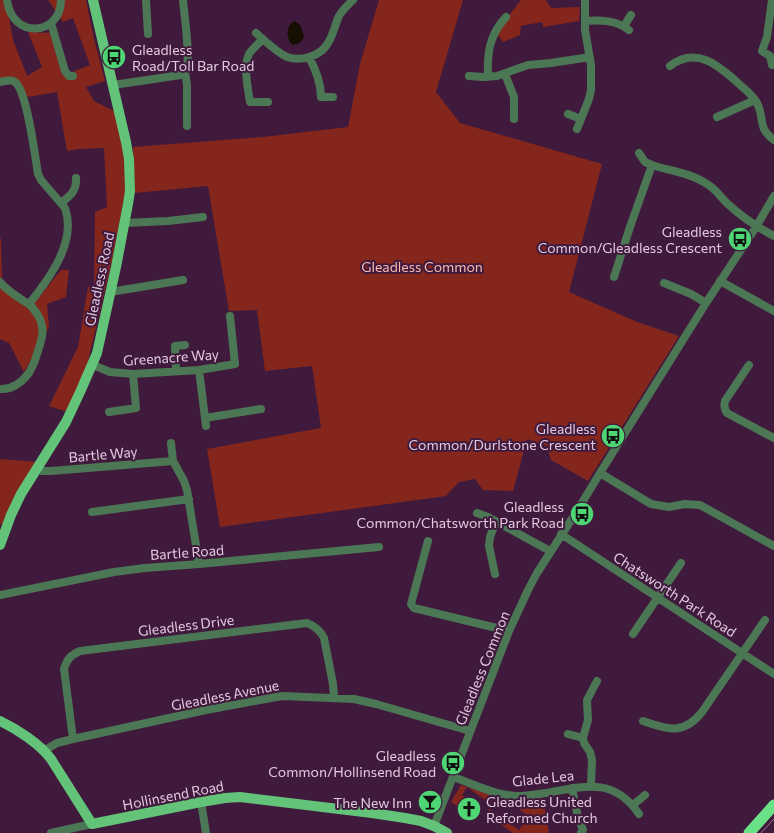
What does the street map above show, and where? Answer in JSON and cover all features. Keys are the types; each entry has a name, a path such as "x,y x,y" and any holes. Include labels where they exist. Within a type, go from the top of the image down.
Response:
{"highway":[{"path":"749,833 774,805"}],"main road":[{"name":"Gleadless Road","path":"0,545 21,494 66,422 93,364 125,223 130,191 129,159 93,0"},
{"path":"0,721 45,750 92,824"},
{"name":"Hollinsend Road","path":"92,824 201,802 240,797 421,821 447,833"}],"street":[{"path":"7,0 11,15 16,22 22,26 34,29 51,23 58,13 61,0"},
{"path":"146,0 148,34"},
{"path":"183,0 187,58 185,72 187,85 187,126"},
{"path":"256,33 276,50 287,56 309,58 320,52 328,44 338,18 353,0"},
{"path":"577,129 589,99 592,78 585,30 584,0"},
{"path":"772,0 767,37 762,51 770,56 772,65"},
{"path":"585,21 615,22 626,28 630,15"},
{"path":"488,77 490,44 503,20 493,17"},
{"path":"51,23 66,71 69,76 73,76"},
{"path":"263,39 249,55 246,72 250,102 268,102"},
{"path":"670,66 690,56 708,61 722,68 755,100 760,108 764,129 768,136 774,140"},
{"path":"469,76 497,76 528,65 551,64 590,57"},
{"path":"309,58 319,79 321,97 333,97"},
{"path":"113,85 181,75 185,72"},
{"path":"505,74 514,96 514,119"},
{"path":"0,82 12,80 16,82 22,92 38,174 65,208 67,214 66,239 58,261 53,272 29,304"},
{"path":"717,116 755,100"},
{"path":"505,106 515,106"},
{"path":"568,114 581,119"},
{"path":"639,152 645,162 699,179 709,185 727,204 756,226 774,236"},
{"path":"614,277 652,165"},
{"path":"61,203 73,194 76,178"},
{"name":"Gleadless Common","path":"434,826 470,731 528,590 550,551 774,196"},
{"path":"125,223 203,217"},
{"path":"110,292 183,280"},
{"path":"0,282 29,304 41,319 43,328 43,335 30,371 25,378 11,388 0,389"},
{"path":"720,282 774,310"},
{"path":"664,283 680,288 706,303"},
{"name":"Greenacre Way","path":"93,364 110,372 133,374 199,370 235,364 230,316"},
{"path":"176,371 175,346 184,345"},
{"path":"749,365 725,401 725,410 774,438"},
{"path":"199,370 206,426"},
{"path":"109,412 136,408 133,374"},
{"path":"205,418 261,409"},
{"path":"171,443 173,461 184,480 187,490 199,564"},
{"name":"Bartle Way","path":"37,468 42,471 50,471 173,461"},
{"path":"600,472 651,504 669,507 700,504 774,546"},
{"path":"92,512 189,499"},
{"path":"477,513 496,521 550,551"},
{"path":"495,574 489,546 496,521"},
{"name":"Chatsworth Park Road","path":"561,534 774,674"},
{"path":"410,615 411,604 428,541"},
{"name":"Bartle Road","path":"0,595 114,572 145,568 378,547"},
{"path":"633,634 681,563"},
{"path":"412,606 510,631"},
{"path":"644,721 661,728 670,729 692,723 702,712 765,620"},
{"name":"Gleadless Drive","path":"73,740 64,669 69,657 80,651 307,623 318,628 324,638 334,697"},
{"path":"592,786 592,760 582,738 588,720 588,700 597,681"},
{"name":"Gleadless Avenue","path":"45,750 57,744 73,740 206,710 293,695 354,699 470,731"},
{"path":"568,734 582,738"},
{"name":"Glade Lea","path":"453,777 508,795 530,795 572,788 602,787 619,793 633,805 639,814"},
{"path":"572,788 578,817 583,830 581,833"},
{"path":"633,805 645,795"},
{"path":"201,802 206,833"},
{"name":"Hollinsend Road","path":"51,833 92,824"}],"green space":[{"path":"0,0 6,0 13,40 27,76 42,67 28,32 53,33 67,74 90,65 73,18 63,22 48,0 86,0 105,81 86,87 94,101 116,112 125,159 125,193 112,260 84,378 67,412 49,406 78,347 88,287 94,287 95,212 107,207 104,148 67,151 57,92 28,97 17,82 0,84"},
{"name":"Gleadless Common","path":"379,0 463,0 436,92 460,123 602,164 569,292 637,322 679,336 588,481 551,460 547,446 527,439 513,491 483,490 475,479 459,482 446,496 220,527 207,449 321,428 312,366 265,371 257,310 229,311 208,186 135,193 133,147 263,137 348,127 360,64"},
{"path":"521,0 546,0 551,8 580,7 579,21 543,27 542,22 521,26 520,35 503,42 496,32"},
{"path":"0,237 2,279 32,306 61,270 69,270 66,297 47,304 49,327 24,372 9,343 0,339"},
{"path":"0,459 38,462 2,525 0,524"},
{"path":"461,785 467,787 462,795 464,797 462,800 465,803 457,806 451,802"},
{"path":"467,787 497,797 488,802"},
{"path":"502,798 525,801 543,798 549,833 513,833 486,814 489,809 519,830 528,816 510,803 506,808 502,806"}],"shaded area":[{"path":"295,21 300,25 304,36 300,42 292,45 288,29 289,25"}],"tram line":[{"path":"761,833 774,819"}],"place":[{"name":"Gleadless Road/Toll Bar Road","path":"114,57"},
{"name":"Gleadless Common/Gleadless Crescent","path":"740,239"},
{"name":"Gleadless Common/Durlstone Crescent","path":"613,436"},
{"name":"Gleadless Common/Chatsworth Park Road","path":"582,514"},
{"name":"Gleadless Common/Hollinsend Road","path":"453,763"},
{"name":"The New Inn","path":"430,802"},
{"name":"Gleadless United Reformed Church","path":"469,809"}]}
